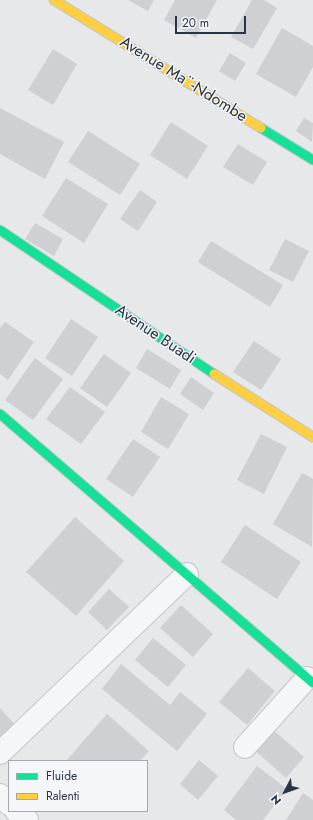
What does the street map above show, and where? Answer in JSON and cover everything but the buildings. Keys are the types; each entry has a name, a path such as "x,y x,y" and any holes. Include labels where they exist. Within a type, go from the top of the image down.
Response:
{"street":[{"name":"Avenue Ma¨-Ndombe","path":"54,0 313,160"},
{"name":"Avenue Buadi","path":"0,230 200,365 313,437"},
{"path":"0,414 310,681 245,747"},
{"path":"0,754 187,574"},
{"path":"0,795 8,803"},
{"path":"17,812 27,820"}],"traffic: fast":[{"path":"261,128 313,160"},
{"path":"0,230 214,374"},
{"path":"0,414 313,683"}],"traffic: slow":[{"path":"54,0 261,128"},
{"path":"214,374 313,437"}]}
